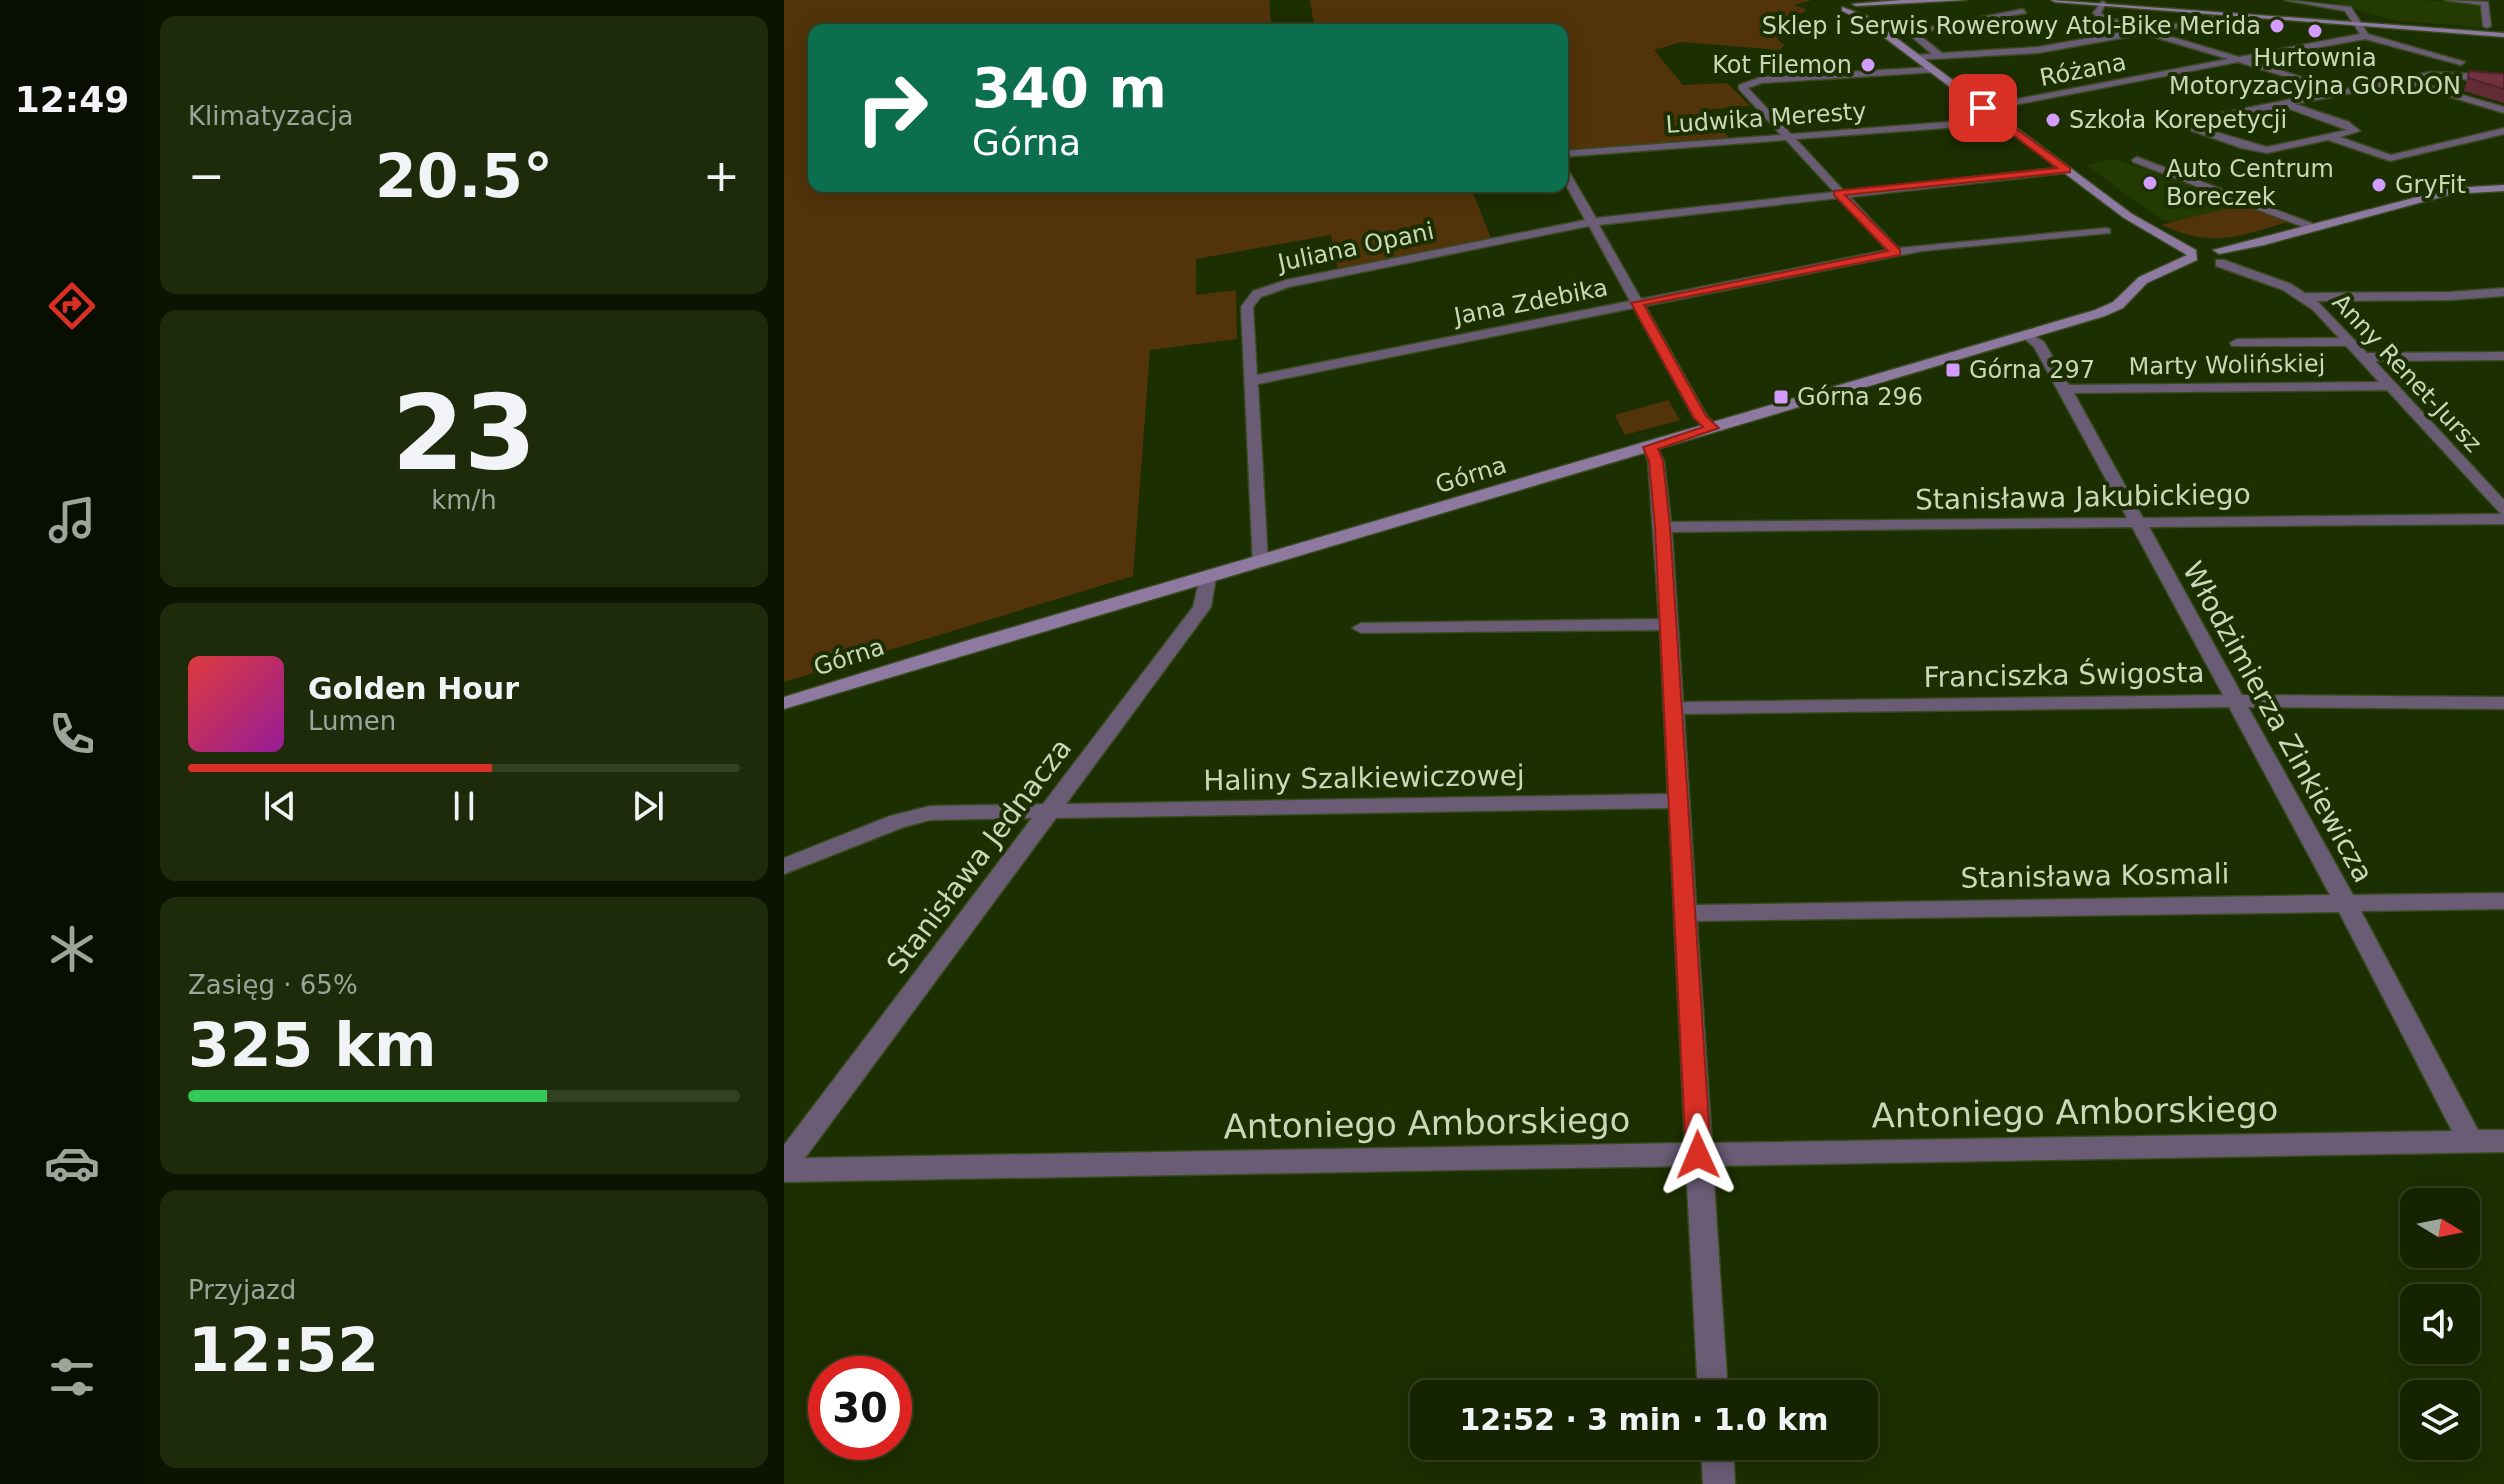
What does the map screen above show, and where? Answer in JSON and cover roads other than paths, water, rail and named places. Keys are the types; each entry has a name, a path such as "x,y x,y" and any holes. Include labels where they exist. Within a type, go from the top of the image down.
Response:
{"street":[{"path":"1850,6 1962,0"},
{"path":"2055,0 2504,34"},
{"path":"2289,0 2344,7 2353,12 2365,36 2461,62"},
{"path":"2449,0 2485,4 2487,26"},
{"path":"2102,3 2098,15 2142,32 2340,91"},
{"path":"1850,6 2066,170 2153,231 2193,255 2219,257"},
{"path":"1940,56 1910,32 2023,11"},
{"path":"1916,57 2038,50 2224,17"},
{"name":"Różana","path":"1983,108 2365,36"},
{"path":"1896,253 1742,90 1746,84 1761,80 1933,70"},
{"path":"2282,103 2355,129 2349,135 2267,150 2245,146 2181,124 2282,103 2340,91 2439,74 2504,78"},
{"path":"2400,82 2504,110"},
{"name":"Ludwika Meresty","path":"1568,154 1973,123"},
{"path":"2332,138 2390,158 2504,131"},
{"path":"2137,160 2315,228"},
{"name":"Juliana Opani","path":"1259,562 1247,307 1257,294 1286,284 1592,222 2066,170"},
{"path":"1568,179 1701,418 1712,428"},
{"name":"Górna","path":"2160,271 2452,191 2504,188"},
{"name":"Jana Zdebika","path":"1250,381 1922,247 2106,231"},
{"path":"2153,231 2219,257"},
{"name":"Górna","path":"784,703 2027,335 2118,305 2143,280 2193,255"},
{"name":"Anny Renet-Jursz","path":"2219,257 2305,297 2504,510"},
{"path":"2305,297 2451,296 2504,292"},
{"name":"Włodzimierza Zinkiewicza","path":"2027,335 2039,345 2065,389 2345,902 2471,1142"},
{"path":"2237,343 2350,342"},
{"path":"2364,357 2504,356"},
{"name":"Marty Wolińskiej","path":"2065,389 2390,386"},
{"path":"1650,447 1656,461 1663,527 1712,1380"},
{"name":"Stanisława Jakubickiego","path":"1663,527 2504,519"},
{"name":"Stanisława Jednacza","path":"784,1168 1202,607 1207,577"},
{"path":"1361,628 1667,624"},
{"name":"Franciszka Świgosta","path":"1673,708 2235,701 2504,703"},
{"name":"Haliny Szalkiewiczowej","path":"784,866 921,815 1679,801"},
{"name":"Stanisława Kosmali","path":"1687,913 2504,901"},
{"name":"Antoniego Amborskiego","path":"784,1168 2504,1141"},
{"path":"1718,1460 1719,1484"}],"place":[{"name":"Sklep i Serwis Rowerowy Atol-Bike Merida","path":"2277,26"},
{"name":"Hurtownia Motoryzacyjna GORDON","path":"2315,31"},
{"name":"Kot Filemon","path":"1868,65"},
{"name":"Szkoła Korepetycji","path":"2053,120"},
{"name":"Auto Centrum Boreczek","path":"2150,183"},
{"name":"GryFit","path":"2379,185"},
{"name":"Górna 297","path":"1953,370"},
{"name":"Górna 296","path":"1781,397"}]}
